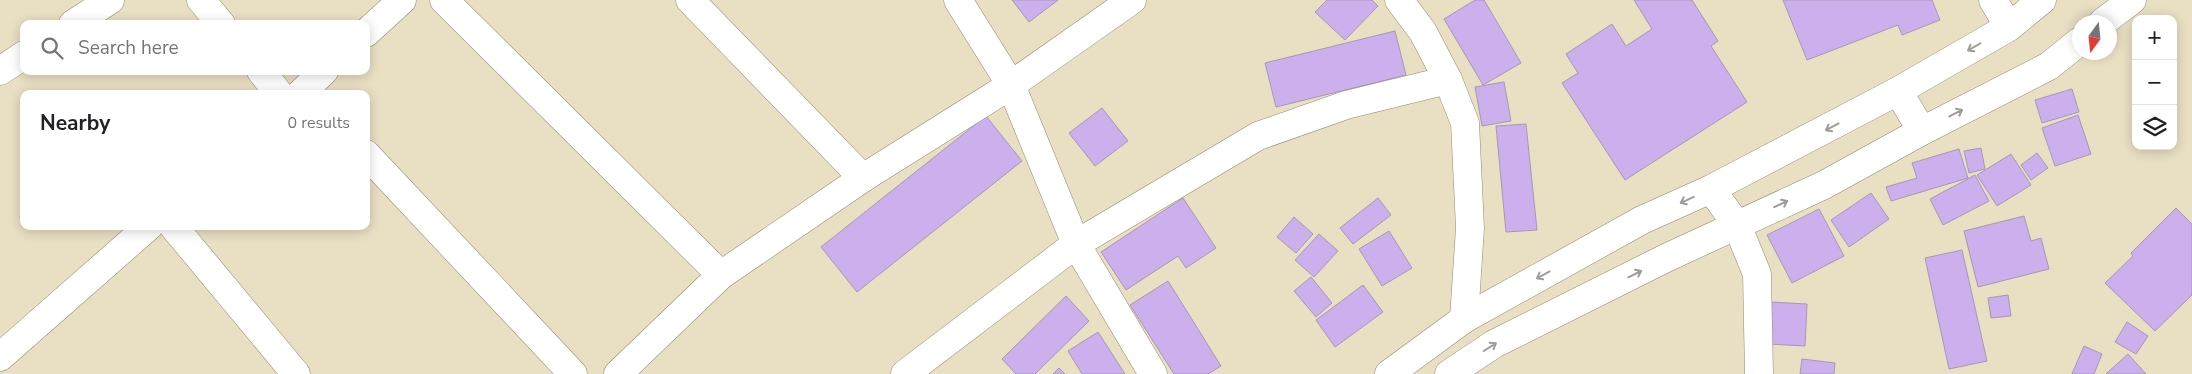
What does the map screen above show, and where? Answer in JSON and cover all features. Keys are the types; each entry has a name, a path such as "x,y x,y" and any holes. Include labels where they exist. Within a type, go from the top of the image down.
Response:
{"street":[{"path":"79,20 110,0"},
{"path":"201,0 218,20"},
{"path":"370,28 402,0"},
{"path":"444,0 721,275"},
{"path":"690,0 863,178"},
{"path":"958,0 1011,85 1076,244 1153,374"},
{"path":"618,374 721,275 863,178 1011,85 1132,0"},
{"path":"1399,0 1423,32 1448,80 1465,123 1470,228 1464,319"},
{"path":"1993,0 2009,27"},
{"path":"1389,374 1464,319 1642,220 1711,189 1898,91 2009,27 2042,0"},
{"path":"2112,15 2132,0"},
{"path":"1449,374 1494,344 1737,225 1824,185 1922,131 2049,66 2072,47"},
{"path":"0,71 20,58"},
{"path":"264,75 276,90"},
{"path":"304,90 320,75"},
{"path":"905,374 1076,244 1258,136 1346,105 1448,80"},
{"path":"1898,91 1922,131"},
{"path":"370,158 573,374"},
{"path":"1711,189 1737,225 1757,274 1759,374"},
{"path":"0,357 144,230"},
{"path":"175,230 296,374"}],"building":[{"path":"1012,0 1058,0 1029,22"},
{"path":"1327,0 1372,0 1378,6 1345,40 1315,12"},
{"path":"1475,0 1484,0 1521,63 1483,85 1444,19"},
{"path":"1634,0 1692,0 1718,41 1711,46 1747,102 1625,180 1562,83 1578,73 1566,54 1612,24 1626,46 1652,29"},
{"path":"1783,0 1932,0 1940,20 1902,35 1898,25 1807,60"},
{"path":"1395,31 1406,75 1276,107 1265,63"},
{"path":"1504,82 1511,121 1482,126 1475,87"},
{"path":"2072,89 2079,112 2042,123 2035,100"},
{"path":"1102,108 1128,141 1095,166 1069,133"},
{"path":"2078,115 2091,154 2055,166 2042,128"},
{"path":"986,116 1022,161 857,292 821,247"},
{"path":"1526,124 1537,230 1506,232 1496,126"},
{"path":"1981,148 1985,169 1969,173 1964,151"},
{"path":"1959,149 1968,178 1891,201 1886,187 1917,178 1912,163"},
{"path":"2037,153 2048,168 2031,180 2021,165"},
{"path":"2011,154 2031,185 1997,206 1977,175"},
{"path":"1975,175 1989,201 1943,225 1930,199"},
{"path":"1871,193 1889,219 1849,247 1831,220"},
{"path":"1183,198 1216,248 1186,268 1178,256 1126,290 1101,252"},
{"path":"1378,198 1391,215 1353,244 1340,228"},
{"path":"2176,208 2192,224 2192,295 2155,331 2105,283 2133,256 2131,253"},
{"path":"1819,209 1844,256 1792,283 1767,235"},
{"path":"2024,216 2031,241 2041,238 2049,269 1978,287 1964,231"},
{"path":"1294,217 1313,234 1296,253 1277,237"},
{"path":"1389,231 1412,268 1382,286 1359,249"},
{"path":"1319,234 1338,251 1314,277 1295,260"},
{"path":"1962,250 1987,361 1949,369 1925,258"},
{"path":"1311,277 1332,303 1316,317 1294,291"},
{"path":"1168,281 1221,366 1208,374 1174,374 1130,305"},
{"path":"1363,285 1383,312 1335,347 1316,320"},
{"path":"2008,295 2011,316 1991,318 1988,298"},
{"path":"1066,296 1089,321 1035,374 1016,374 1002,359"},
{"path":"1770,302 1807,304 1805,346 1768,344"},
{"path":"2127,322 2148,336 2136,354 2115,342"},
{"path":"1098,332 1125,374 1082,374 1068,351"},
{"path":"2084,346 2102,354 2094,374 2072,374"},
{"path":"2128,354 2146,374 2106,374"},
{"path":"1802,359 1835,363 1834,374 1800,374"},
{"path":"1059,368 1065,374 1053,374"}]}
